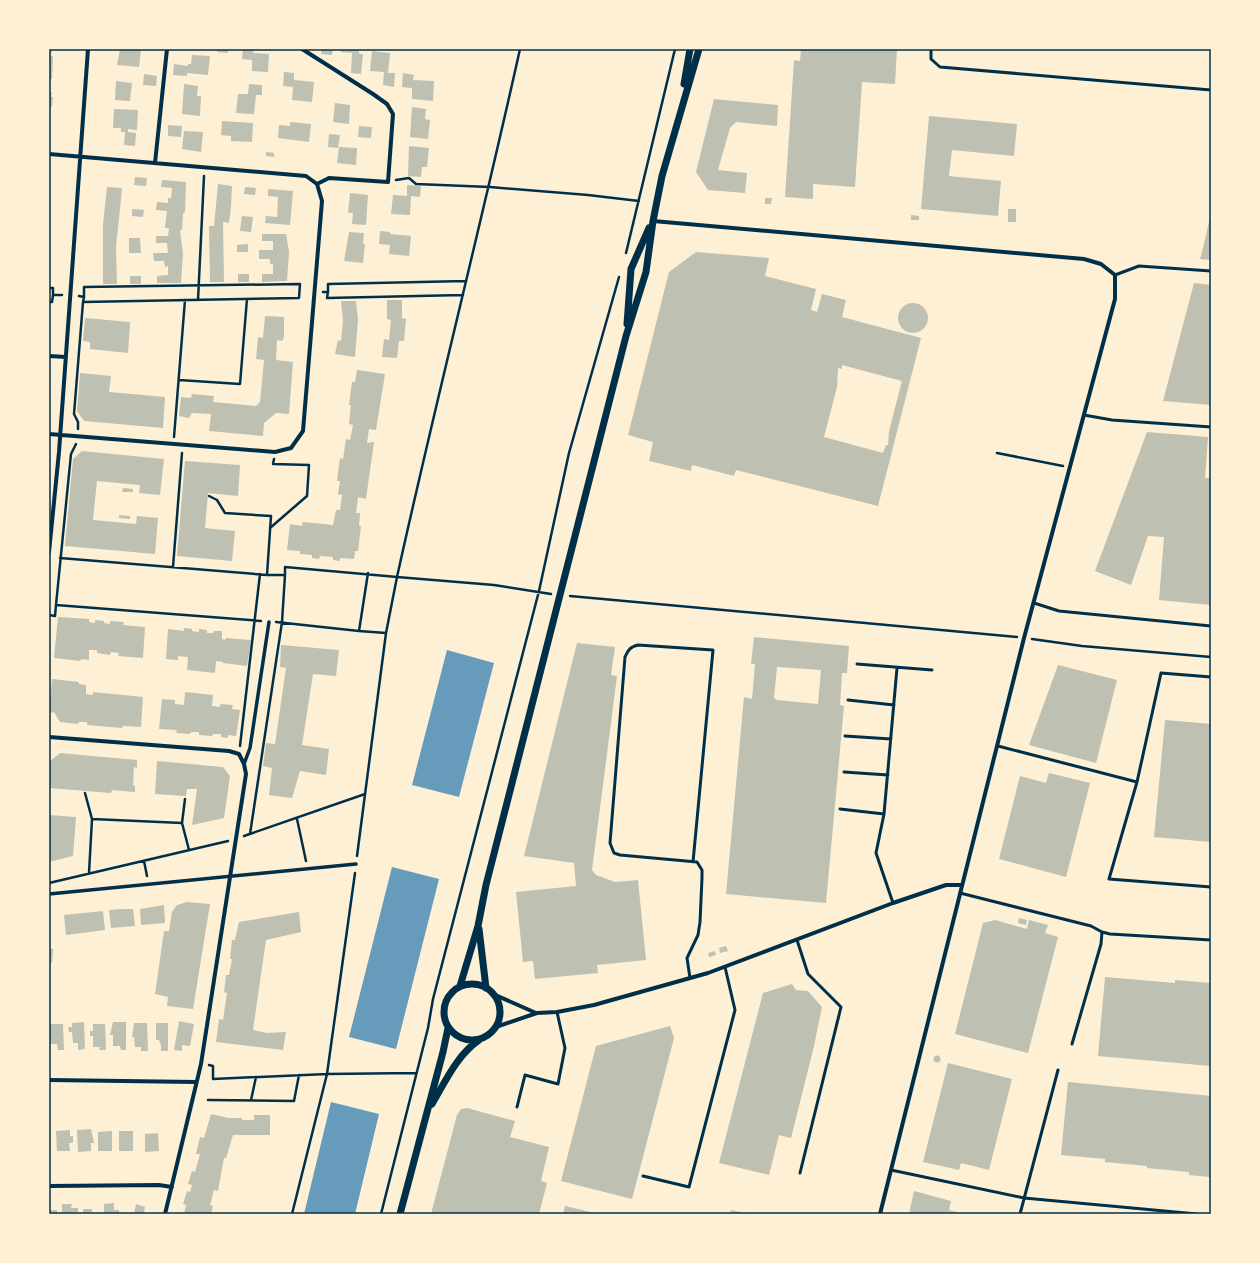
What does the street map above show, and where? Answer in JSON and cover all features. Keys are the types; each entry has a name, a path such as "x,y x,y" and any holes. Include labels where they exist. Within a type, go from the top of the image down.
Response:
{"street":[{"path":"49,552 60,435 88,49"},
{"path":"155,163 166,49"},
{"path":"302,49 387,104 393,114 388,182 329,178 317,184"},
{"path":"679,115 690,49"},
{"path":"460,986 478,926 486,885 561,596 626,336 646,272 652,221 679,115 699,49"},
{"path":"49,154 306,176 317,184 322,201 313,291 303,431 291,448 275,452 49,434"},
{"path":"652,221 1084,259 1101,264 1115,275 1115,299 1024,638 880,1214"},
{"path":"626,336 631,269 652,221"},
{"path":"49,356 66,357"},
{"path":"244,764 250,748 269,622"},
{"path":"49,736 229,751 239,754 244,764 246,774 201,1064 165,1214"},
{"path":"49,894 356,864"},
{"path":"496,1027 537,1013 557,1012 594,1005 690,978 725,967 893,902 946,885 962,885"},
{"path":"478,926 486,988"},
{"path":"427,1111 461,1057 470,1047 489,1034 496,1027 499,1019 500,1010 498,1001 486,988 469,984 460,986 452,992 446,1000 444,1019 448,1028 454,1035 472,1041 481,1039"},
{"path":"493,994 537,1013"},
{"path":"400,1214 448,1028"},
{"path":"49,1080 196,1082"},
{"path":"49,1186 159,1185 172,1187"}],"lane":[{"path":"931,49 931,59 940,67 1211,90"},
{"path":"1115,275 1139,266 1211,271"},
{"path":"1084,415 1112,420 1211,426"},
{"path":"1034,603 1059,612 1211,626"},
{"path":"690,978 687,958 698,935 702,878 700,866 697,862 693,862 620,855 611,848 625,657 628,650 638,645 713,650 693,862"},
{"path":"857,664 932,670"},
{"path":"893,902 876,853 884,814 897,668"},
{"path":"1211,677 1161,673 1137,782 1109,879 1211,887"},
{"path":"848,700 894,705"},
{"path":"845,736 891,739"},
{"path":"998,746 1137,782"},
{"path":"844,772 888,775"},
{"path":"840,809 884,814"},
{"path":"960,893 1091,926 1102,932 1110,934 1211,940"},
{"path":"1072,1044 1101,944 1102,932"},
{"path":"797,940 808,974 841,1007 800,1173"},
{"path":"643,1176 689,1187 735,1010 725,967"},
{"path":"517,1107 525,1076 558,1084 565,1048 557,1012"},
{"path":"1020,1214 1058,1070"},
{"path":"891,1170 1024,1198 1197,1214"}],"path":[{"path":"292,1214 327,1074 386,633 432,421 490,187 520,49"},
{"path":"624,260 675,49"},
{"path":"198,300 205,167"},
{"path":"388,179 402,180 408,178 416,184 490,187 588,195 639,201"},
{"path":"381,1214 433,999 539,591 570,453 620,274"},
{"path":"463,295 327,298 328,284 466,281"},
{"path":"49,615 55,616 71,454 76,445 77,436 78,422 74,414 84,287 300,284 299,298 83,302"},
{"path":"49,288 53,288 52,302 49,302"},
{"path":"300,291 328,292"},
{"path":"53,295 84,297"},
{"path":"179,380 240,384 247,299"},
{"path":"173,444 185,300"},
{"path":"173,566 183,445"},
{"path":"270,529 307,496 309,465 274,464 275,452"},
{"path":"997,453 1070,468"},
{"path":"209,496 217,500 224,513 271,516 267,575"},
{"path":"60,558 285,576"},
{"path":"250,834 282,622 285,576 284,567 494,585 539,591 561,596 1010,636 1082,646 1211,657"},
{"path":"359,631 368,573"},
{"path":"239,754 260,574"},
{"path":"56,605 282,622 386,633"},
{"path":"85,794 92,819 89,873"},
{"path":"242,837 365,794"},
{"path":"185,799 182,823 189,850"},
{"path":"92,819 182,823"},
{"path":"297,819 308,869"},
{"path":"49,883 227,841"},
{"path":"144,861 149,885"},
{"path":"201,1064 213,1066 213,1079 416,1072"},
{"path":"208,1100 294,1101 299,1075"},
{"path":"250,1100 256,1077"}],"water":[{"path":"447,650 494,663 459,797 412,785"},
{"path":"392,867 439,879 396,1049 349,1037"},
{"path":"331,1102 379,1114 355,1214 304,1214"}],"building":[{"path":"49,49 52,49 51,56 53,56 52,79 49,79"},
{"path":"120,49 141,49 139,67 117,65"},
{"path":"217,49 228,49 228,53 217,52"},
{"path":"243,49 254,49 253,53 269,54 268,72 252,71 252,60 242,59"},
{"path":"322,49 333,49 332,55 321,54"},
{"path":"341,49 359,49 359,54 363,54 361,74 351,73 352,53 341,52"},
{"path":"801,49 897,49 895,84 862,82 855,187 813,184 813,199 785,197 794,60 800,61"},
{"path":"372,51 390,53 388,73 395,73 394,87 383,85 384,72 370,71"},
{"path":"192,55 210,56 208,75 187,73 187,76 173,75 174,64 188,66 188,64 191,64"},
{"path":"284,72 294,73 294,80 314,82 312,102 292,100 293,87 283,86"},
{"path":"403,73 414,75 413,80 434,81 433,101 412,99 412,88 402,87"},
{"path":"144,74 157,76 156,86 143,85"},
{"path":"116,81 132,83 130,101 115,100"},
{"path":"184,84 198,86 197,96 201,96 200,116 182,114"},
{"path":"249,84 262,85 262,95 256,95 254,114 236,113 238,94 248,94"},
{"path":"49,92 52,92 51,97 53,97 52,107 49,107"},
{"path":"714,99 778,105 777,126 736,122 730,128 718,170 747,173 745,193 708,190 696,172"},
{"path":"335,103 350,105 349,124 333,122"},
{"path":"412,107 426,109 425,119 430,120 428,139 410,137"},
{"path":"114,109 138,110 137,130 128,129 128,132 136,133 135,146 124,145 125,132 121,132 121,128 113,128"},
{"path":"929,116 1017,124 1014,156 952,150 949,176 1001,181 998,216 921,209"},
{"path":"222,121 253,123 252,142 231,141 231,136 221,135"},
{"path":"290,122 311,124 309,142 278,138 279,125 290,126"},
{"path":"168,125 182,126 181,137 168,136"},
{"path":"359,126 372,127 371,138 358,137"},
{"path":"184,131 203,132 201,152 182,149"},
{"path":"329,134 340,135 338,148 328,147"},
{"path":"409,146 429,148 427,167 422,167 421,177 408,176"},
{"path":"339,147 357,148 356,165 337,163"},
{"path":"266,152 274,153 274,157 266,156"},
{"path":"135,177 147,178 146,186 134,185"},
{"path":"162,180 186,182 185,212 183,214 182,230 180,230 183,254 181,283 157,283 157,276 168,275 168,266 165,267 164,261 154,261 153,253 168,253 167,243 156,243 156,236 168,236 169,228 165,228 167,211 156,210 157,202 168,203 168,198 171,198 172,188 161,187"},
{"path":"218,184 232,186 231,206 229,223 223,222 224,282 210,282 209,226 214,226"},
{"path":"407,185 421,186 420,197 411,196 410,215 391,214 393,195 407,196"},
{"path":"107,187 122,188 116,247 117,284 103,284 103,224"},
{"path":"245,187 256,188 255,195 244,194"},
{"path":"268,189 293,191 290,225 265,223 266,216 277,217 278,197 268,196"},
{"path":"350,193 368,195 366,225 352,224 353,213 348,213"},
{"path":"765,198 772,198 771,204 765,204"},
{"path":"132,209 144,210 143,217 132,216"},
{"path":"1008,209 1016,209 1016,222 1008,222"},
{"path":"911,215 919,216 919,220 911,220"},
{"path":"242,216 253,217 251,232 240,231"},
{"path":"1210,218 1211,260 1200,259 1202,252"},
{"path":"380,231 390,232 390,234 411,236 409,256 389,254 390,245 379,244"},
{"path":"349,232 364,233 363,244 365,244 363,263 344,261"},
{"path":"262,234 286,234 289,252 287,281 262,282 262,274 273,274 273,264 270,264 270,259 259,259 259,250 273,250 273,241 262,241"},
{"path":"129,238 140,238 141,253 129,253"},
{"path":"248,244 248,252 237,252 237,245"},
{"path":"696,252 769,258 765,276 816,289 811,310 817,312 822,294 846,300 842,317 921,338 878,506 736,470 734,476 692,465 691,471 649,461 653,442 628,435 669,272","holes":["842,365 902,381 889,431 888,445 886,445 883,453 824,437 837,387 838,368 842,369"]},
{"path":"238,274 249,274 249,282 238,282"},
{"path":"130,276 141,276 141,284 130,284"},
{"path":"1194,283 1211,285 1211,405 1163,401"},
{"path":"387,300 402,300 402,318 406,319 404,341 399,341 397,358 382,357 384,339 389,340 391,320 387,319"},
{"path":"341,301 356,301 358,320 355,357 335,354 338,340 341,341 343,321"},
{"path":"913,303 924,307 928,318 924,329 913,333 902,329 898,318 902,307"},
{"path":"265,316 284,317 284,337 282,341 277,340 276,360 293,362 289,414 276,413 264,423 263,436 209,431 211,414 192,413 189,418 179,416 181,397 191,398 192,394 214,396 213,402 256,406 260,402 264,360 256,359 258,337 263,338"},
{"path":"85,318 130,322 128,353 90,349 90,342 83,341"},
{"path":"357,370 385,374 376,430 369,429 367,443 374,442 366,499 358,497 356,513 360,513 359,526 361,526 358,551 355,551 354,559 340,558 340,561 333,560 333,557 320,556 319,559 312,558 312,555 300,554 300,551 287,550 290,524 302,526 303,522 333,525 336,510 340,510 342,495 338,494 340,481 337,481 340,458 343,459 346,439 350,440 353,425 349,424 351,405 349,405 352,382 355,382"},
{"path":"80,373 111,376 109,392 165,397 163,428 84,421 77,411"},
{"path":"1147,432 1208,437 1205,478 1211,478 1211,605 1159,600 1164,537 1148,536 1131,585 1095,571"},
{"path":"82,451 164,459 160,495 139,493 140,485 97,481 93,520 136,524 137,516 158,518 155,554 65,546 73,459"},
{"path":"185,461 240,465 238,496 208,493 205,528 235,531 232,561 177,556"},
{"path":"123,488 133,489 133,492 122,492"},
{"path":"119,515 130,516 130,519 119,518"},
{"path":"58,617 89,619 89,622 95,623 95,620 104,621 104,623 110,624 110,621 124,622 123,625 145,627 143,658 118,656 119,653 111,652 110,655 97,653 97,650 89,650 89,660 81,659 80,661 54,658"},
{"path":"184,628 199,632 199,629 207,630 207,633 222,631 222,639 225,640 226,638 251,640 247,666 216,661 215,673 187,670 188,657 178,656 178,660 166,659 168,629 184,631"},
{"path":"754,637 849,646 847,673 842,673 840,705 844,706 826,903 726,894 744,697 752,699 755,664 751,664","holes":["777,667 821,670 818,704 777,700 774,698"]},
{"path":"577,643 615,647 611,675 617,676 592,870 596,875 615,882 638,880 646,960 597,965 598,973 535,979 533,961 523,962 516,892 576,886 574,863 524,856"},
{"path":"281,645 339,650 336,676 313,674 302,745 329,749 326,775 300,771 292,798 269,795 272,768 263,766 266,743 275,744 286,668 280,667"},
{"path":"1058,665 1117,680 1096,763 1029,745"},
{"path":"52,679 79,682 79,684 86,685 86,694 93,695 93,692 143,697 141,727 123,726 122,728 87,725 87,722 79,722 78,724 60,722 54,712 52,713 49,710"},
{"path":"185,692 213,695 212,706 220,707 220,704 233,705 232,709 240,710 236,736 228,735 228,738 221,737 221,734 213,734 212,736 199,735 199,732 191,732 190,734 176,733 177,730 159,729 162,699 175,700 175,704 184,705"},
{"path":"1165,720 1211,724 1211,842 1154,837"},
{"path":"60,753 137,760 137,768 134,767 133,785 135,786 135,792 112,790 111,793 49,788 49,762"},
{"path":"157,761 223,767 230,776 224,818 192,825 197,789 187,789 186,796 155,794"},
{"path":"1049,773 1090,783 1066,877 999,859 1020,776 1046,783"},
{"path":"49,815 76,817 73,856 49,862"},
{"path":"187,902 210,904 193,1009 167,1006 168,997 155,994 164,931 169,931 172,912 177,905"},
{"path":"164,905 165,923 141,925 140,909"},
{"path":"133,909 135,926 111,928 109,910"},
{"path":"103,911 105,930 66,935 64,915"},
{"path":"299,912 301,932 266,940 253,1030 267,1033 286,1032 283,1050 216,1042 219,1019 223,1020 227,993 224,992 226,975 229,975 232,959 230,959 232,940 235,940 239,922"},
{"path":"1019,918 1027,920 1026,925 1018,923"},
{"path":"995,920 1027,929 1029,920 1048,925 1045,933 1058,937 1028,1053 955,1034 983,923"},
{"path":"726,946 728,951 720,953 719,948"},
{"path":"49,948 53,949 52,963 49,963"},
{"path":"715,951 716,955 709,957 708,953"},
{"path":"1105,977 1175,983 1175,980 1211,983 1211,1066 1098,1056"},
{"path":"792,984 796,990 808,991 822,1007 791,1138 779,1135 769,1175 719,1163 763,993"},
{"path":"179,1021 194,1024 190,1046 182,1045 182,1051 174,1050"},
{"path":"84,1022 85,1049 78,1050 78,1043 73,1043 72,1032 69,1032 68,1027 72,1027 72,1023"},
{"path":"113,1022 126,1022 126,1050 121,1050 120,1046 113,1046 113,1035 110,1035"},
{"path":"134,1023 147,1023 148,1051 141,1051 141,1047 135,1047 134,1037 132,1037"},
{"path":"156,1023 168,1023 168,1051 161,1051 159,1040 156,1040"},
{"path":"50,1024 63,1024 64,1050 58,1050 57,1044 50,1044"},
{"path":"93,1024 105,1024 106,1050 99,1050 100,1047 93,1047 93,1036 90,1036 90,1031 93,1031"},
{"path":"670,1026 674,1038 632,1199 561,1181 596,1046"},
{"path":"937,1055 940,1056 940,1062 937,1063 934,1062 933,1059 934,1056"},
{"path":"948,1063 1012,1079 989,1170 961,1163 959,1170 923,1162"},
{"path":"1068,1082 1211,1096 1210,1177 1189,1175 1189,1172 1147,1168 1147,1166 1105,1162 1105,1159 1061,1155"},
{"path":"467,1108 515,1121 510,1137 549,1147 541,1181 547,1183 539,1214 431,1214 457,1115 461,1109"},
{"path":"211,1114 228,1118 242,1118 242,1120 254,1120 254,1115 270,1115 270,1135 233,1135 226,1158 224,1158 218,1191 214,1190 210,1205 213,1206 211,1214 184,1214 186,1205 183,1204 187,1191 190,1192 192,1185 188,1184 192,1171 195,1172 200,1154 196,1154 200,1137 204,1138"},
{"path":"91,1129 94,1143 91,1143 91,1151 78,1152 77,1130"},
{"path":"70,1130 70,1136 73,1136 73,1143 69,1143 70,1151 57,1151 56,1131"},
{"path":"112,1131 112,1151 98,1151 98,1132"},
{"path":"119,1131 133,1131 133,1151 119,1151"},
{"path":"158,1133 159,1151 145,1152 145,1134"},
{"path":"914,1191 951,1201 949,1210 964,1214 909,1214"},
{"path":"114,1203 114,1210 119,1210 119,1214 104,1214 104,1204"},
{"path":"62,1204 72,1204 71,1208 78,1208 78,1214 62,1214"},
{"path":"136,1204 145,1207 144,1213 147,1214 134,1214"},
{"path":"565,1206 595,1213 595,1214 563,1214"},
{"path":"83,1209 92,1209 92,1214 83,1214"},
{"path":"49,1210 57,1210 57,1214 49,1214"},
{"path":"731,1210 745,1213 745,1214 730,1214"}]}
